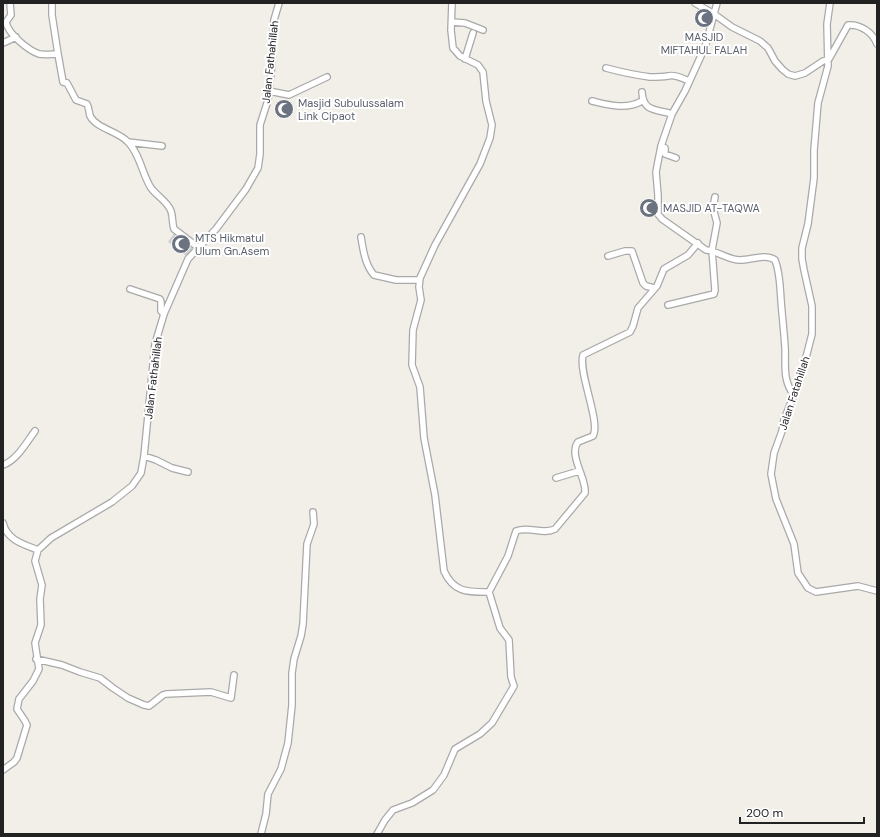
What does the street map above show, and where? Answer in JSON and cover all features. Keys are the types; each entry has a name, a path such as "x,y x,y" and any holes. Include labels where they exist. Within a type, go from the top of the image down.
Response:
{"street":[{"path":"10,3 11,15 6,22 10,33 34,52 47,55 58,54"},
{"path":"52,3 52,15 62,82 67,82 76,100 87,104 90,115 95,121 117,133 128,142 141,165 148,182 156,194 168,205 171,211 174,229 199,248"},
{"name":"Jalan Fathahillah","path":"38,550 51,538 120,496 132,486 141,473 155,344 164,314 188,259 216,229 242,194 258,168 260,154 260,125 269,91 274,20 278,3"},
{"path":"452,3 453,48 455,52 465,59 478,65 483,72 486,101 492,125 491,135 480,164 435,245 419,280 421,300 413,330 412,365 420,387 424,438 435,495 444,571 453,586 459,589 490,592"},
{"path":"695,3 732,27 764,44 779,66 788,74 795,76 801,75 823,61 829,59 848,25 854,25 868,30 877,44"},
{"path":"717,3 705,47 672,114 661,146 656,172 658,214 662,219 706,250 712,250 732,259 738,260 773,258 777,266 780,282 785,346 785,379 794,394"},
{"name":"Jalan Fatahillah","path":"830,3 827,24 829,59 816,117 814,178 808,224 802,248 803,265 812,306 812,334 801,377 784,420 782,431 774,453 771,474 776,499 794,544 798,573 808,588 813,591 820,591 858,586 877,590"},
{"path":"452,22 465,23 483,30"},
{"path":"465,59 473,34"},
{"path":"3,43 16,37"},
{"path":"606,68 650,77 664,77 669,75 680,77 689,81"},
{"path":"269,91 290,95 327,77"},
{"path":"642,92 642,100 650,109 672,114"},
{"path":"592,101 622,106 632,105 642,100"},
{"path":"128,142 162,146"},
{"path":"661,146 666,148 665,154 676,158"},
{"path":"668,305 714,294 712,250 717,223 713,208 715,197"},
{"path":"361,237 366,259 374,275 396,280 419,280"},
{"path":"377,834 384,820 393,810 412,803 433,790 444,775 455,750 480,734 492,723 514,686 511,677 509,640 500,628 490,592 508,556 516,531 522,529 549,532 555,529 584,496 586,488 579,471 575,448 577,443 593,436 594,433 592,409 583,369 582,355 630,332 638,308 658,283 664,269 688,255 698,243"},
{"path":"608,256 625,251 632,251 634,253 641,280 646,286 654,288"},
{"path":"130,289 160,299 162,302 161,311 164,314"},
{"path":"3,465 12,460 35,431"},
{"path":"144,456 172,468 188,472"},
{"path":"556,478 579,471"},
{"path":"261,834 266,814 268,794 281,769 288,743 292,705 292,673 303,624 308,544 314,524 314,512"},
{"path":"3,523 9,536 38,550 36,561 42,585 40,599 41,625 35,643 38,665 37,674 17,704 17,709 27,725 17,758 3,770"},
{"path":"36,659 62,665 100,678 128,698 149,706 166,694 211,692 231,698 234,676"}],"shaded area":[{"name":"MTS Hikmatul Ulum Gn.Asem","path":"175,232 195,246 186,256 168,242"}],"place":[{"name":"MASJID MIFTAHUL FALAH","path":"704,18"},
{"name":"Masjid Subulussalam Link Cipaot","path":"284,109"},
{"name":"MASJID AT-TAQWA","path":"649,208"},
{"name":"MTS Hikmatul Ulum Gn.Asem","path":"181,244"}]}
